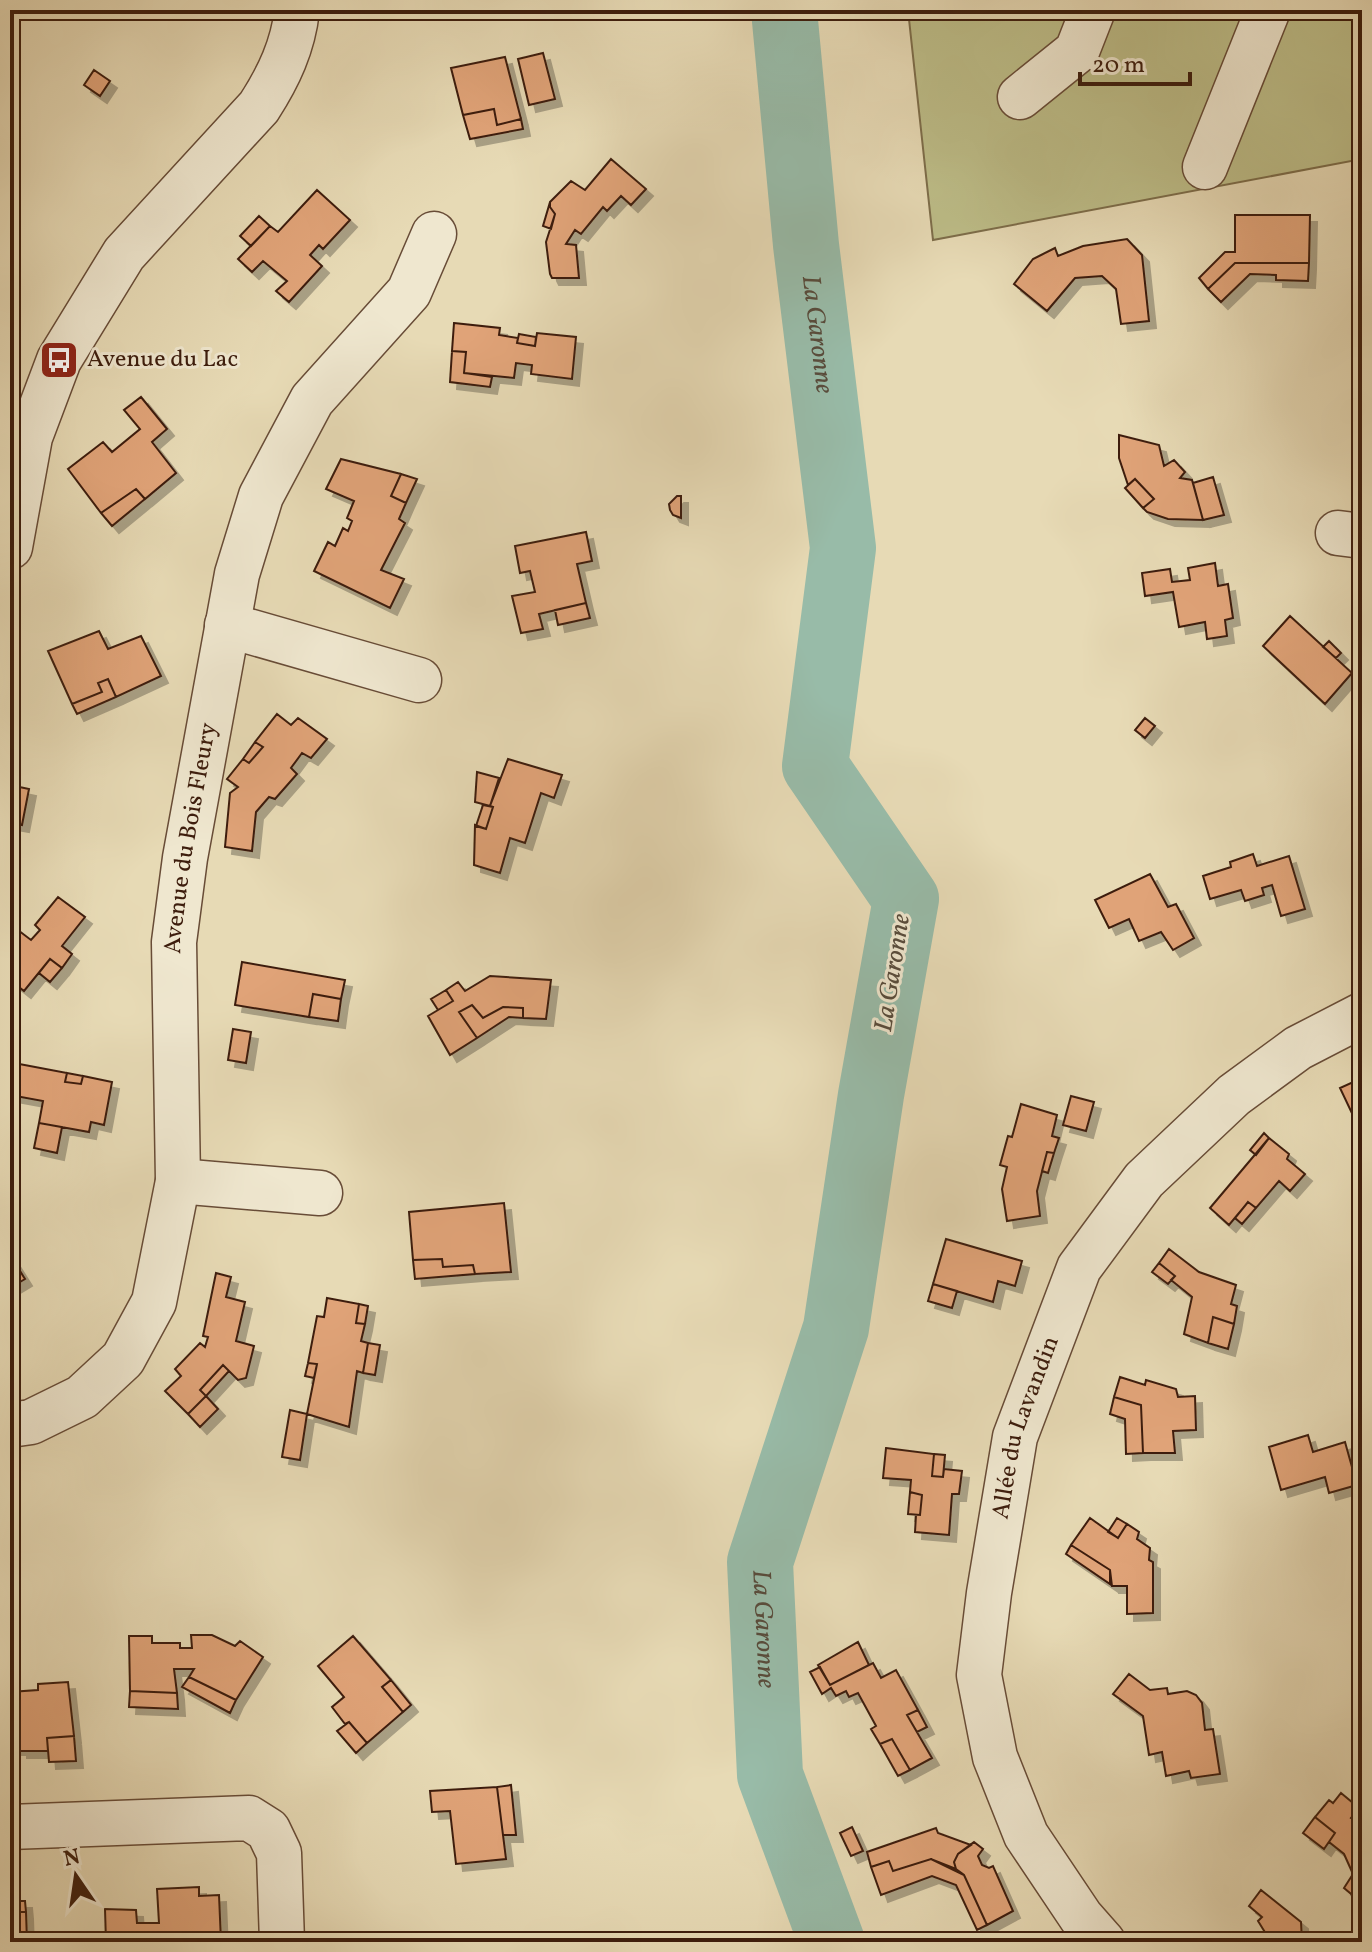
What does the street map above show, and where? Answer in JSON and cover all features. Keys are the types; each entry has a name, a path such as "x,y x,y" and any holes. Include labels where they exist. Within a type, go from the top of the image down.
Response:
{"street":[{"path":"10,547 30,437 59,360 124,254 259,107 287,55 297,10"},
{"path":"1020,97 1077,51 1093,10"},
{"path":"1205,167 1268,10"},
{"name":"Avenue du Bois Fleury","path":"10,1425 31,1422 82,1397 123,1359 154,1302 178,1181 174,942 185,858 237,574 261,496 312,400 409,292 434,234"},
{"path":"227,625 419,680"},
{"name":"Allée du Lavandin","path":"1103,1942 1081,1917 1026,1835 995,1757 979,1675 1015,1437 1079,1268 1144,1180 1234,1095 1298,1048 1362,1015"},
{"path":"178,1181 320,1193"},
{"path":"10,1827 249,1818 268,1830 279,1853 282,1942"}],"green space":[{"path":"908,10 1362,10 1362,159 933,240"}],"building":[{"path":"543,53 555,99 529,105 518,59"},
{"path":"505,57 521,119 497,125 494,109 463,115 451,68"},
{"path":"94,70 110,81 100,96 84,85"},
{"path":"494,109 497,125 521,119 523,129 470,139 463,115"},
{"path":"611,159 646,189 631,205 621,196 607,211 603,207 581,234 575,230 566,244 576,245 579,278 552,278 546,242 555,214 550,202 571,181 585,190"},
{"path":"317,190 350,220 323,249 319,245 310,255 322,266 289,302 276,291 287,281 263,261 252,272 238,259 270,226 278,232"},
{"path":"550,202 555,214 551,229 543,226"},
{"path":"1235,215 1310,215 1309,263 1235,263 1208,289 1199,278 1225,252 1235,252"},
{"path":"259,216 270,226 251,246 240,236"},
{"path":"1127,239 1142,255 1149,321 1121,324 1116,289 1102,276 1075,278 1047,311 1014,284 1033,259 1055,248 1058,256 1083,246"},
{"path":"1235,263 1309,263 1308,281 1276,280 1276,275 1250,274 1221,302 1208,289"},
{"path":"454,323 500,328 499,335 518,338 517,343 535,346 537,333 576,337 572,379 531,374 532,365 516,363 514,378 464,373 466,352 452,351"},
{"path":"519,334 536,337 535,346 517,343"},
{"path":"1358,340 1362,341 1362,378 1354,377"},
{"path":"452,351 466,352 464,373 492,377 490,387 450,382"},
{"path":"141,397 167,429 152,442 176,473 145,499 136,489 101,513 68,469 103,442 112,452 140,429 124,410"},
{"path":"1119,435 1159,445 1164,466 1174,460 1185,472 1180,478 1192,480 1203,520 1168,519 1143,508 1154,499 1135,479 1128,485 1119,458"},
{"path":"341,459 401,474 391,496 406,503 399,519 405,523 381,570 404,579 390,608 314,571 328,542 335,546 343,528 348,531 352,521 347,518 354,501 326,489"},
{"path":"401,474 417,479 406,503 391,496"},
{"path":"1213,477 1224,515 1203,520 1193,483"},
{"path":"1135,479 1154,499 1143,508 1125,488"},
{"path":"136,489 145,499 112,526 101,513"},
{"path":"681,496 681,518 670,510 669,504"},
{"path":"586,532 592,561 577,564 586,603 539,614 543,629 521,633 512,596 535,592 530,571 520,573 515,546"},
{"path":"1215,563 1218,586 1228,584 1233,618 1225,620 1227,636 1207,639 1205,622 1179,627 1173,592 1145,596 1142,573 1170,569 1172,582 1190,580 1188,568"},
{"path":"586,603 590,618 558,625 555,610"},
{"path":"1290,616 1352,673 1325,704 1263,646"},
{"path":"99,631 108,649 141,636 161,676 116,697 108,679 98,683 102,692 72,704 48,651"},
{"path":"1329,641 1341,653 1336,658 1323,647"},
{"path":"108,679 116,697 77,714 72,704 102,692 98,683"},
{"path":"277,714 291,725 298,718 327,739 311,758 302,753 291,768 297,774 275,799 269,797 256,812 252,851 225,847 230,793 238,787 227,779 243,759 249,763 263,747 255,742"},
{"path":"1145,718 1155,726 1145,738 1135,730"},
{"path":"255,742 263,747 249,763 243,759"},
{"path":"508,759 562,775 554,798 541,793 525,843 510,838 500,873 474,865 475,825 486,829 493,807 490,806"},
{"path":"477,772 499,778 490,806 475,802"},
{"path":"10,785 29,789 22,825 10,823"},
{"path":"483,805 493,807 486,829 476,826"},
{"path":"1253,854 1257,866 1289,856 1305,909 1281,916 1272,885 1262,888 1264,895 1245,901 1241,890 1210,899 1203,876 1231,867 1230,862"},
{"path":"1150,874 1168,907 1176,904 1194,938 1173,950 1161,932 1139,941 1129,919 1109,928 1095,900"},
{"path":"58,897 85,917 62,946 72,954 62,968 50,959 24,991 10,980 10,924 31,940 40,930 35,925"},
{"path":"50,959 62,968 50,982 39,973"},
{"path":"242,962 345,980 341,999 313,994 309,1017 235,1005"},
{"path":"490,976 551,980 546,1019 523,1018 523,1008 503,1007 483,1018 472,1005 459,1012 477,1038 450,1055 428,1016 453,1001 446,990 458,982 465,991"},
{"path":"446,990 453,1001 438,1010 431,999"},
{"path":"313,994 341,999 338,1021 309,1017"},
{"path":"472,1005 483,1018 503,1007 523,1008 523,1018 509,1017 477,1038 459,1012"},
{"path":"233,1029 251,1032 246,1063 228,1060"},
{"path":"14,1063 67,1073 65,1082 81,1084 83,1076 112,1082 104,1125 91,1122 89,1132 39,1123 43,1101 10,1095"},
{"path":"67,1073 83,1076 81,1084 65,1082"},
{"path":"1362,1078 1362,1124 1358,1126 1340,1088"},
{"path":"1071,1096 1094,1102 1086,1131 1063,1125"},
{"path":"1021,1104 1057,1115 1052,1136 1059,1138 1054,1153 1047,1152 1037,1191 1040,1216 1007,1221 1002,1189 1007,1167 1000,1165"},
{"path":"39,1123 62,1127 57,1153 34,1148"},
{"path":"1264,1133 1269,1138 1256,1155 1250,1150"},
{"path":"1269,1138 1289,1154 1287,1159 1305,1174 1290,1191 1279,1181 1256,1208 1248,1202 1229,1225 1210,1208"},
{"path":"1047,1152 1054,1153 1048,1173 1042,1171"},
{"path":"1248,1202 1256,1208 1242,1224 1235,1218"},
{"path":"504,1203 511,1272 475,1274 473,1265 443,1267 442,1259 413,1260 409,1212"},
{"path":"946,1239 1022,1261 1015,1286 998,1281 993,1302 933,1284"},
{"path":"1169,1249 1199,1272 1236,1285 1231,1304 1237,1306 1234,1324 1213,1317 1208,1343 1184,1334 1192,1297 1171,1280 1175,1276 1159,1263"},
{"path":"10,1255 25,1279 10,1288"},
{"path":"442,1259 443,1267 473,1265 475,1274 415,1279 413,1260"},
{"path":"1159,1263 1175,1276 1168,1284 1152,1272"},
{"path":"216,1273 231,1277 226,1297 245,1302 236,1341 254,1346 246,1378 238,1380 223,1365 200,1390 206,1396 188,1414 165,1391 181,1376 175,1369 200,1343 205,1347 208,1337 203,1336"},
{"path":"933,1284 957,1291 952,1308 928,1301"},
{"path":"327,1298 359,1304 356,1323 365,1324 361,1341 368,1343 363,1373 357,1371 349,1427 307,1414 317,1364 308,1363 317,1316 324,1317"},
{"path":"359,1304 368,1306 365,1324 356,1323"},
{"path":"1213,1317 1234,1324 1228,1349 1208,1343"},
{"path":"368,1343 380,1345 375,1375 363,1373"},
{"path":"308,1363 317,1364 314,1378 305,1376"},
{"path":"223,1365 229,1371 206,1396 200,1390"},
{"path":"1120,1377 1145,1385 1146,1380 1176,1389 1178,1397 1195,1396 1196,1430 1173,1431 1175,1453 1143,1453 1141,1405 1114,1397"},
{"path":"206,1396 218,1409 200,1427 188,1414"},
{"path":"1114,1397 1141,1405 1143,1453 1126,1454 1125,1419 1110,1414"},
{"path":"290,1410 307,1414 300,1460 282,1457"},
{"path":"1308,1435 1313,1452 1345,1442 1357,1485 1329,1493 1325,1477 1281,1490 1269,1447"},
{"path":"886,1448 934,1454 932,1476 943,1477 944,1469 962,1471 959,1494 952,1494 949,1535 915,1532 922,1495 910,1492 911,1480 883,1478"},
{"path":"934,1454 945,1455 943,1477 932,1476"},
{"path":"910,1492 922,1495 920,1515 908,1514"},
{"path":"1090,1518 1118,1538 1127,1524 1139,1532 1137,1539 1150,1548 1153,1613 1127,1614 1127,1586 1112,1586 1110,1570 1071,1545"},
{"path":"1117,1518 1127,1524 1118,1538 1108,1532"},
{"path":"1071,1545 1110,1570 1110,1584 1066,1554"},
{"path":"191,1635 212,1635 235,1646 240,1641 263,1657 236,1700 189,1677 194,1669 174,1669 177,1693 130,1691 129,1636 152,1636 152,1643 180,1643 180,1648 192,1648"},
{"path":"353,1636 391,1680 382,1687 403,1712 367,1743 349,1722 345,1724 332,1707 344,1697 318,1666"},
{"path":"858,1642 869,1665 830,1685 818,1665"},
{"path":"873,1663 881,1678 896,1670 918,1710 907,1715 932,1758 910,1770 892,1739 880,1744 871,1729 876,1726 858,1693 849,1697 846,1691 836,1696 831,1688 822,1694 810,1672 820,1667 830,1685"},
{"path":"1129,1674 1150,1690 1167,1688 1168,1694 1187,1691 1196,1695 1202,1703 1205,1730 1213,1729 1220,1774 1191,1778 1189,1771 1166,1776 1162,1752 1149,1755 1143,1716 1113,1694"},
{"path":"189,1677 236,1700 230,1713 182,1687"},
{"path":"391,1680 411,1705 403,1712 382,1687"},
{"path":"68,1682 74,1736 47,1738 48,1751 10,1748 10,1692 38,1690 38,1684"},
{"path":"130,1691 177,1693 178,1709 129,1707"},
{"path":"918,1710 927,1727 917,1732 907,1715"},
{"path":"349,1722 367,1743 356,1753 337,1731"},
{"path":"74,1736 76,1761 49,1762 47,1738"},
{"path":"892,1739 910,1770 898,1776 880,1744"},
{"path":"511,1785 516,1835 503,1835 497,1787"},
{"path":"497,1787 506,1859 456,1864 450,1811 432,1812 430,1791"},
{"path":"1341,1793 1359,1808 1351,1818 1362,1824 1362,1903 1344,1888 1353,1874 1344,1854 1329,1842 1335,1833 1315,1817 1329,1800 1333,1803"},
{"path":"1315,1817 1335,1833 1324,1849 1303,1833"},
{"path":"852,1827 863,1851 851,1856 840,1833"},
{"path":"936,1828 938,1833 971,1845 958,1854 954,1862 956,1869 931,1859 893,1871 889,1861 871,1867 867,1852"},
{"path":"974,1842 983,1849 978,1856 982,1865 993,1866 1013,1911 987,1925 964,1875 956,1869 954,1862 958,1854"},
{"path":"931,1859 964,1875 987,1925 977,1930 956,1885 932,1876 881,1895 871,1867 889,1861 893,1871"},
{"path":"199,1887 199,1896 219,1895 221,1942 106,1942 105,1909 136,1910 137,1923 159,1923 157,1889"},
{"path":"1261,1890 1301,1922 1302,1942 1271,1942 1258,1921 1262,1917 1249,1906"},
{"path":"10,1901 25,1901 26,1912 10,1912"},
{"path":"10,1912 26,1912 27,1942 10,1942"}],"waterway":[{"name":"La Garonne","path":"784,10 806,245 843,548 815,766 906,899 871,1095 836,1328 760,1562 770,1775 832,1942"}],"place":[{"name":"Avenue du Lac","path":"59,360"}]}
